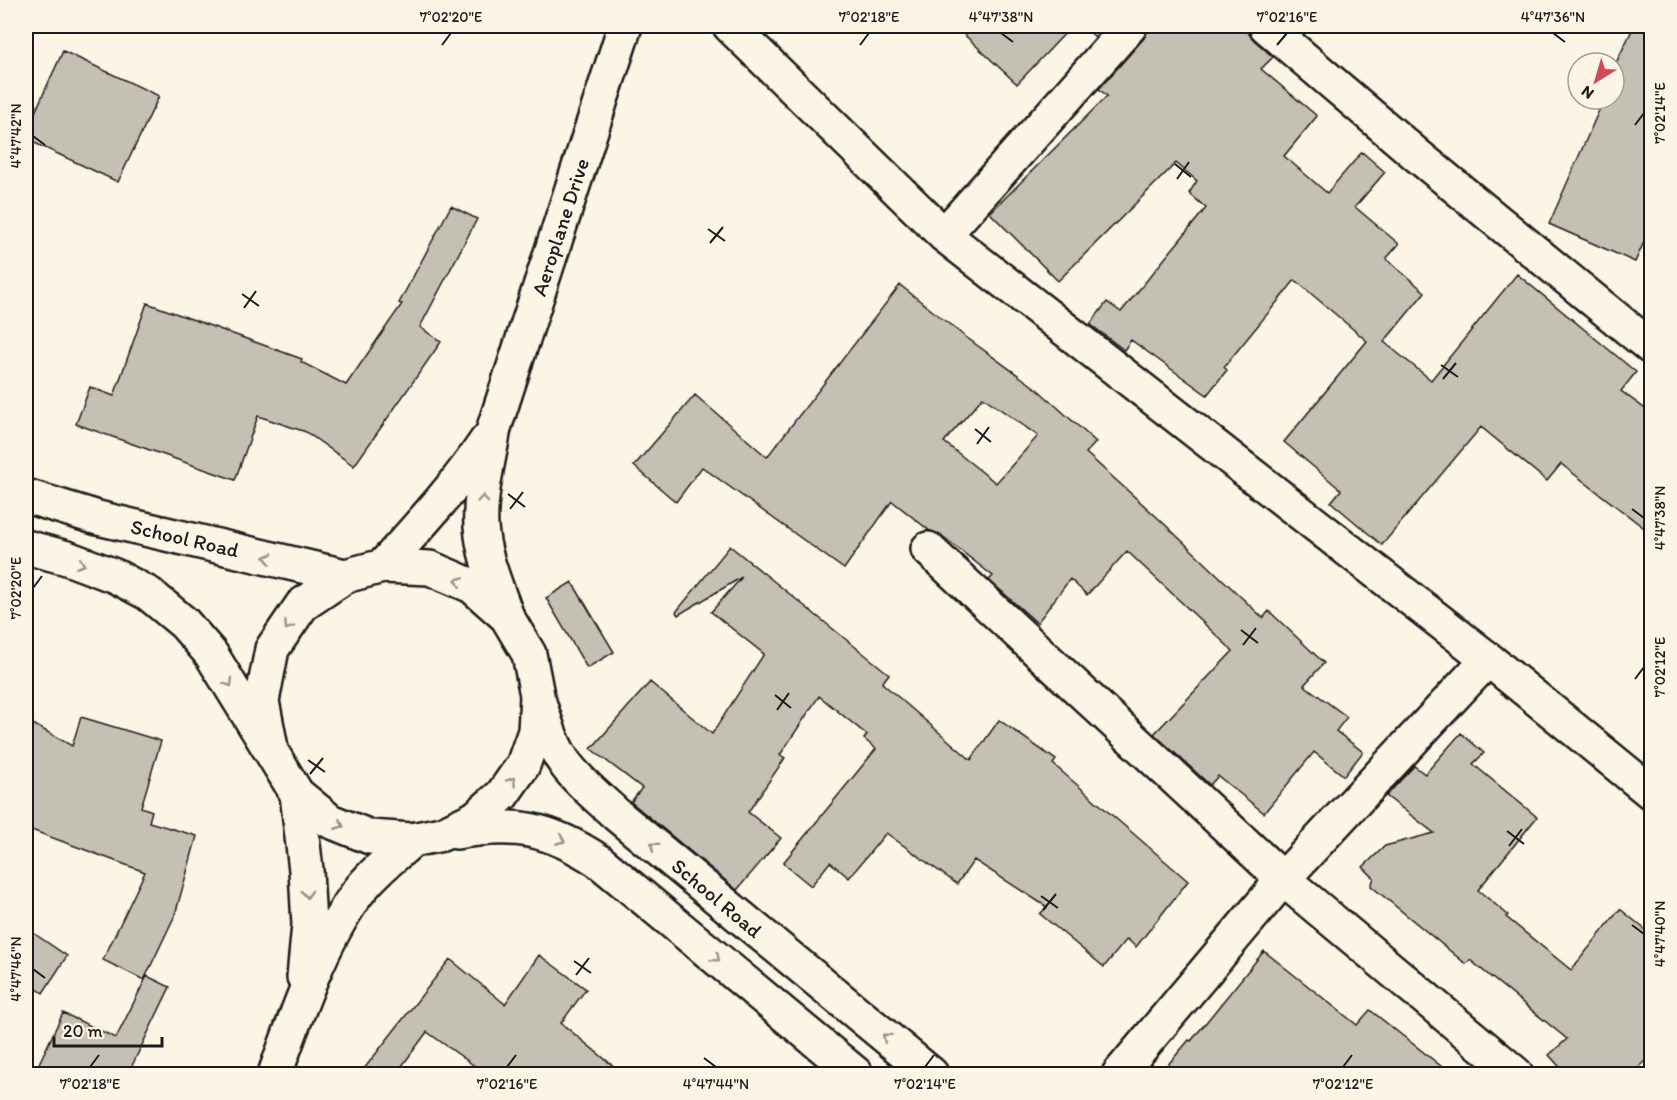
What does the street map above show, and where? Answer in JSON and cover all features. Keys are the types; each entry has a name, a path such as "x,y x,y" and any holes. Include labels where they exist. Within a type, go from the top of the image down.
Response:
{"street":[{"name":"Aeroplane Drive","path":"494,429 625,26"},
{"path":"730,26 944,235 1488,659 1652,793"},
{"path":"944,235 1130,26"},
{"path":"1266,26 1418,156 1652,348"},
{"path":"383,566 459,480 494,429"},
{"path":"275,1074 302,1002 339,922 357,893 427,837 475,818 502,795 523,765 535,731 537,695 529,654 507,617 488,560 481,526 484,488 494,429"},
{"name":"School Road","path":"26,496 98,518 345,576"},
{"path":"26,547 67,558 115,576 149,594 184,623 211,654 297,794 330,821 370,837 427,837 489,826 516,827 546,833 575,845 599,861 856,1074"},
{"path":"928,549 1283,879 1516,1074"},
{"path":"272,753 262,701 272,649 302,605 345,576 383,566 430,568 472,586 507,617"},
{"path":"1119,1074 1283,879 1488,659"},
{"name":"School Road","path":"537,695 550,735 566,765 590,790 617,815 931,1074"},
{"path":"297,794 306,870 309,926 302,1002"}],"building":[{"path":"955,26 1072,26 1017,84"},
{"path":"1083,26 1105,26 1095,37"},
{"path":"1148,26 1242,26 1273,57 1261,69 1317,116 1284,156 1327,193 1362,152 1385,172 1355,207 1399,244 1386,259 1425,292 1384,342 1431,380 1517,274 1636,372 1621,391 1652,414 1652,534 1561,464 1547,481 1481,427 1382,545 1331,502 1341,490 1284,442 1367,341 1295,280 1224,367 1227,370 1207,395 1131,340 1124,350 1090,324 1107,302 1121,312 1206,208 1189,193 1197,181 1176,163 1058,281 990,213 1107,96 1099,89 1144,38"},
{"path":"1634,26 1652,26 1652,224 1635,262 1549,224 1599,111 1626,111 1626,51 1622,51"},
{"path":"63,51 159,96 118,182 26,139 26,132"},
{"path":"451,206 477,219 420,327 441,342 354,466 306,432 258,416 235,480 76,424 90,387 114,396 147,303 302,359 301,362 346,385 402,304 399,303"},
{"path":"900,285 1037,389 1096,442 1086,453 1263,618 1269,611 1324,663 1304,685 1347,717 1336,731 1363,752 1344,776 1314,752 1264,813 1218,776 1210,785 1154,734 1233,651 1127,551 1087,595 1070,579 1037,623 989,580 993,576 941,535 930,531 892,501 844,569 702,467 676,502 634,466 695,395 767,457","holes":["983,397 1038,436 996,483 944,442"]},
{"path":"730,546 889,674 882,683 971,760 999,720 1056,760 1053,764 1188,881 1136,947 1127,939 1104,967 1040,914 1047,907 974,860 957,884 886,833 849,878 830,862 811,886 783,863 876,749 864,739 867,735 819,696 780,755 785,758 748,812 781,838 737,890 631,802 642,788 591,749 650,682 712,734 764,654 711,612 742,577 678,615 676,612"},
{"path":"572,582 614,652 587,668 546,598"},
{"path":"81,717 161,741 141,807 152,811 149,822 197,836 175,915 144,980 103,960 145,872 26,828 26,720 72,746"},
{"path":"1461,733 1484,753 1473,764 1537,817 1478,890 1508,915 1506,917 1571,970 1620,909 1652,935 1652,1056 1631,1074 1566,1074 1549,1055 1567,1039 1470,960 1466,964 1371,886 1374,878 1363,867 1385,846 1434,833 1386,796 1414,766 1425,774"},
{"path":"26,928 67,956 43,993 26,981"},
{"path":"1264,951 1357,1025 1370,1010 1451,1074 1160,1074 1189,1040 1191,1041"},
{"path":"539,955 586,989 561,1023 623,1074 486,1074 427,1032 396,1074 360,1074 450,959 505,1004"},
{"path":"147,976 170,987 128,1074 34,1074 63,1013 116,1038"}]}
